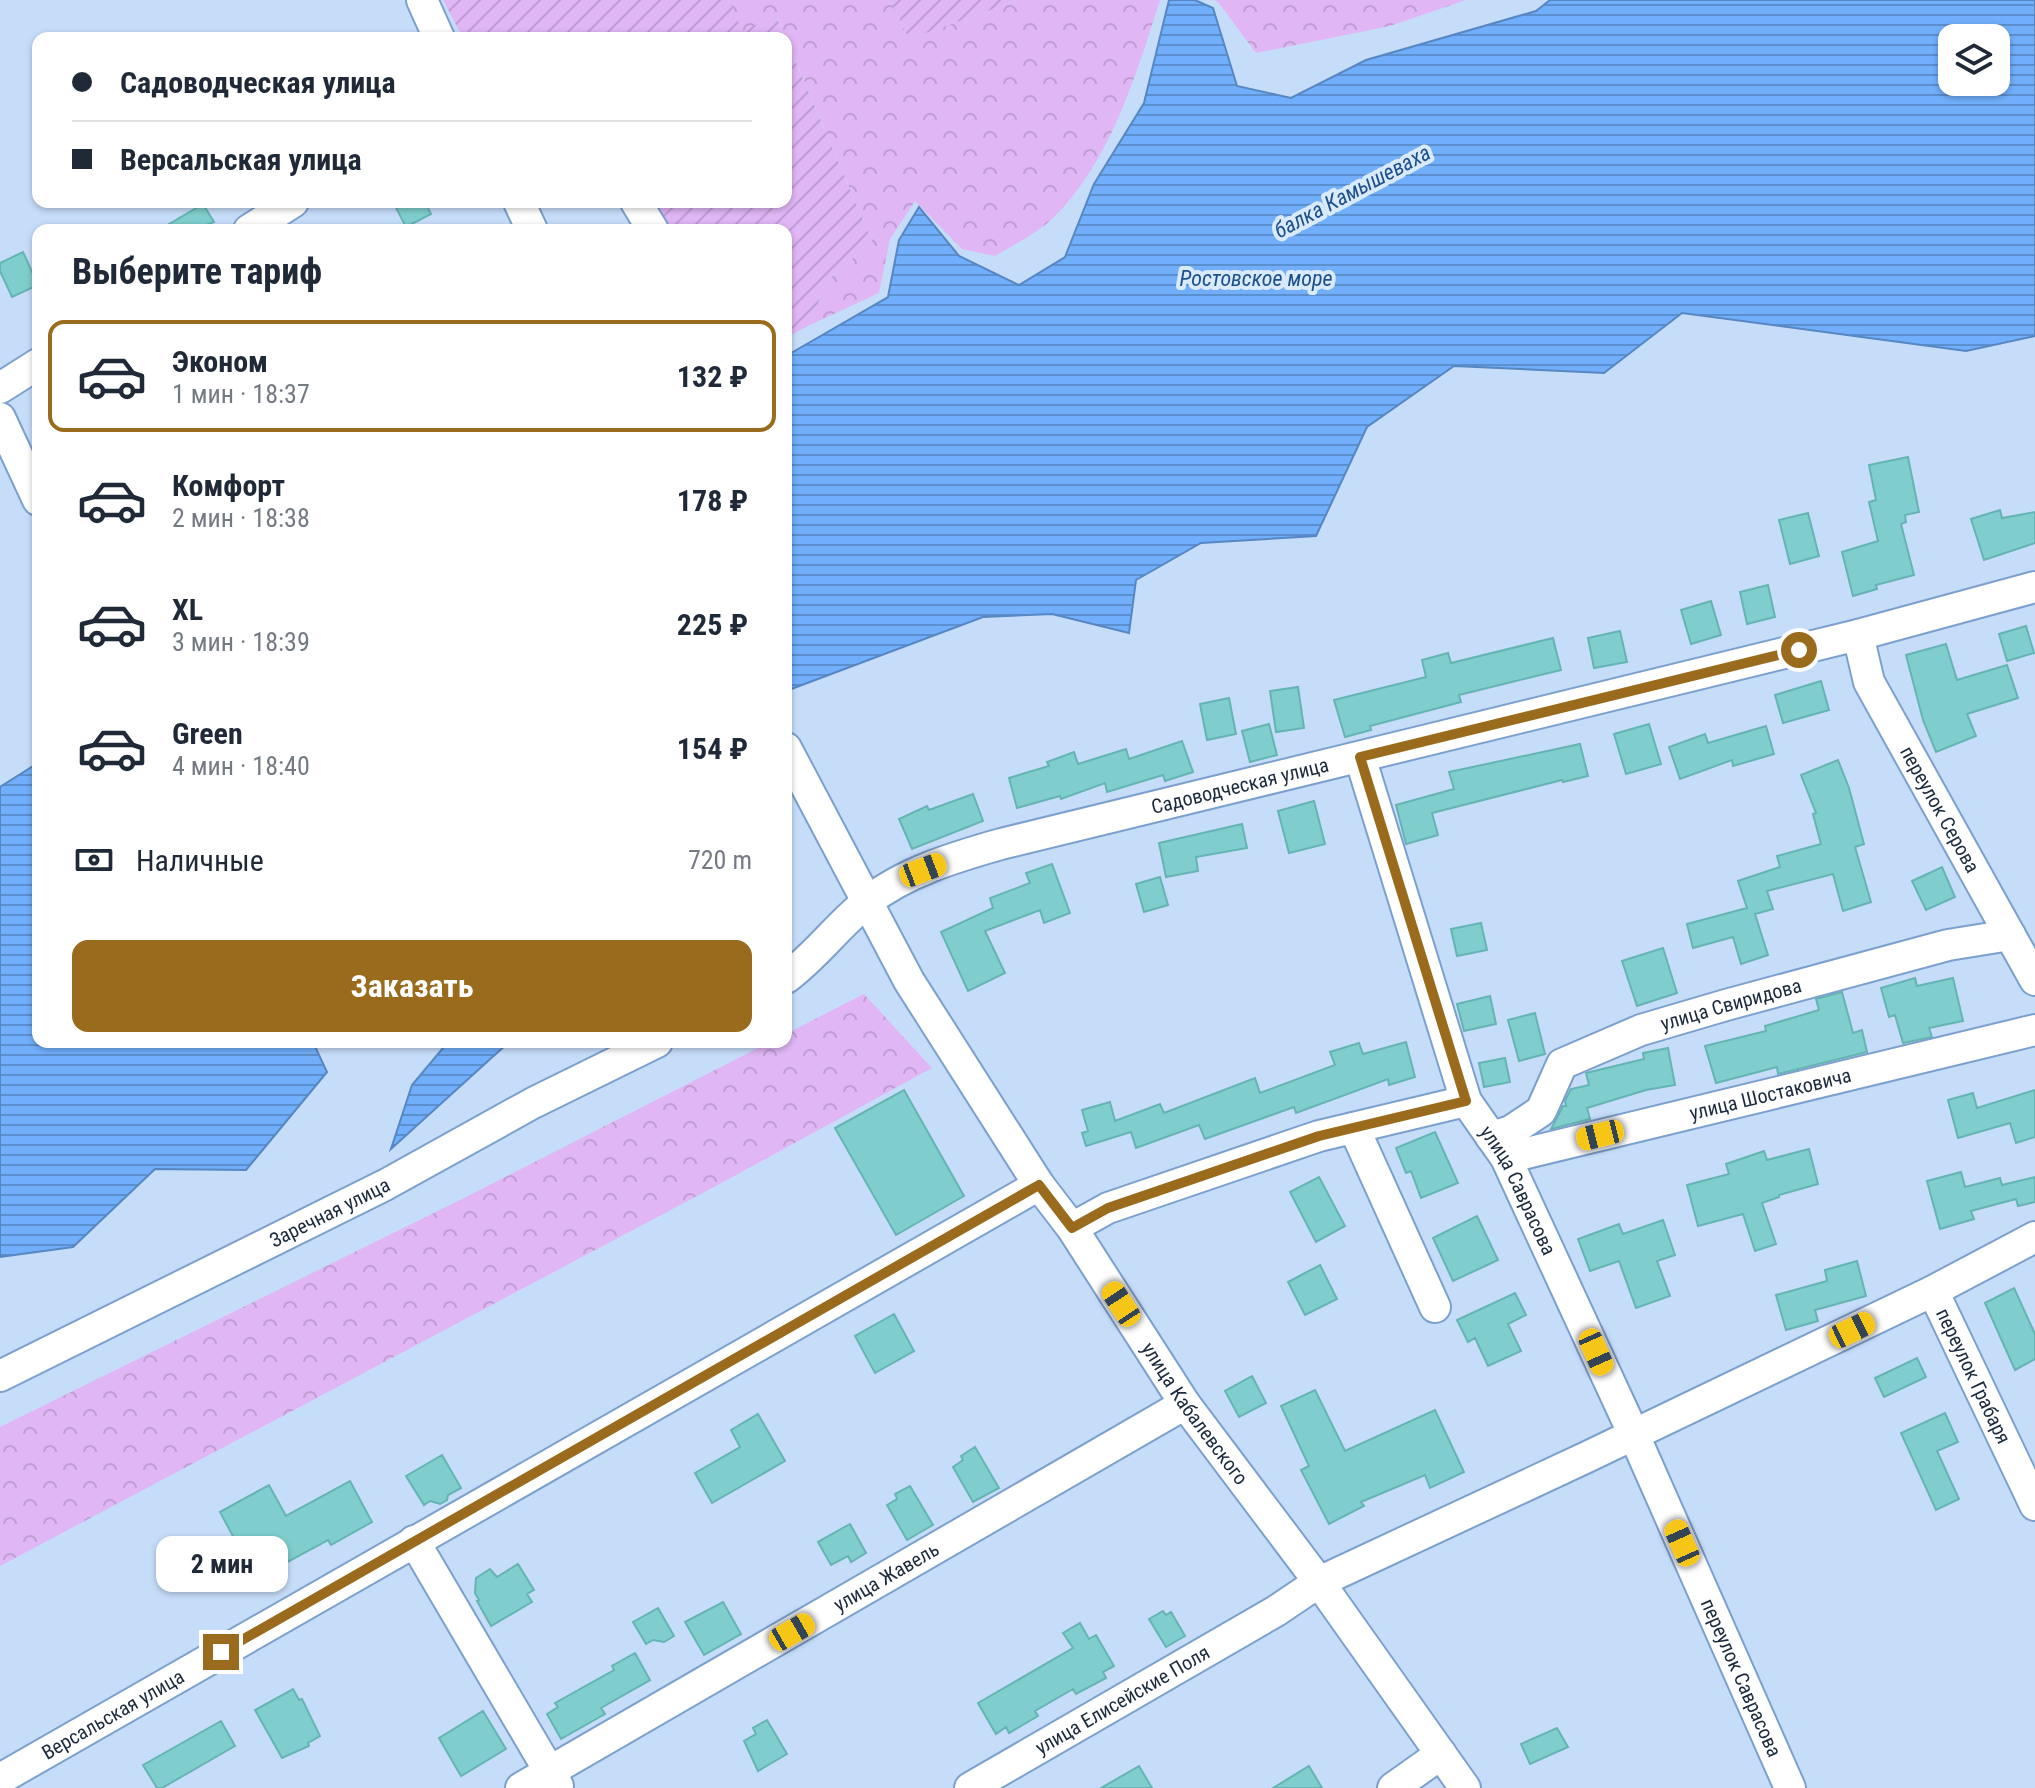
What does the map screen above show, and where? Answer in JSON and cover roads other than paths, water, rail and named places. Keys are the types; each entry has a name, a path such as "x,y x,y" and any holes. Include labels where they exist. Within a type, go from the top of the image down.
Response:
{"street":[{"path":"422,0 436,32"},
{"path":"258,224 284,208"},
{"path":"0,388 32,368"},
{"path":"0,418 32,487"},
{"name":"Садоводческая улица","path":"867,902 923,870 1001,844 1858,635 2035,587"},
{"name":"переулок Серова","path":"1858,635 1869,682 2035,980"},
{"name":"улица Саврасова","path":"1360,757 1466,1101 1499,1147 1634,1435"},
{"name":"улица Кабалевского","path":"792,760 909,981 1029,1191 1072,1228 1177,1409 1319,1582 1465,1788"},
{"path":"792,974 808,962 867,902"},
{"name":"улица Свиридова","path":"1499,1147 1511,1131 1541,1111 1562,1064 1641,1030 1920,952 2010,935"},
{"name":"улица Шостаковича","path":"1499,1147 2035,1030"},
{"name":"Заречная улица","path":"0,1376 385,1185 533,1103 643,1048"},
{"path":"1072,1228 1108,1208 1319,1136 1466,1101"},
{"path":"1354,1128 1435,1307"},
{"name":"Версальская улица","path":"0,1779 1029,1191"},
{"path":"1634,1435 1933,1291 2035,1237"},
{"name":"переулок Грабаря","path":"1933,1291 2035,1505"},
{"name":"улица Жавель","path":"521,1788 554,1780 1177,1409"},
{"name":"улица Елисейские Поля","path":"970,1788 1276,1611 1319,1582 1634,1435"},
{"name":"переулок Саврасова","path":"1634,1435 1790,1788"},
{"path":"414,1541 554,1780"},
{"path":"1398,1785 1441,1754"}],"water":[{"name":"Ростовское море","path":"1169,0 1195,0 1213,8 1237,86 1291,98 1366,60 1536,11 1550,0 2035,0 2035,336 1966,351 1682,313 1604,373 1454,366 1367,427 1316,536 1201,543 1136,580 1129,633 1052,614 983,617 792,689 792,353 888,297 899,240 919,207 959,256 1019,285 1065,257 1094,184 1144,103"},
{"path":"32,767 32,1048 316,1048 327,1072 246,1170 155,1169 73,1247 0,1257 0,787"},
{"path":"443,1048 502,1048 391,1149 412,1085"}],"water label":[{"name":"балка Камышеваха","path":"1352,191"}]}
